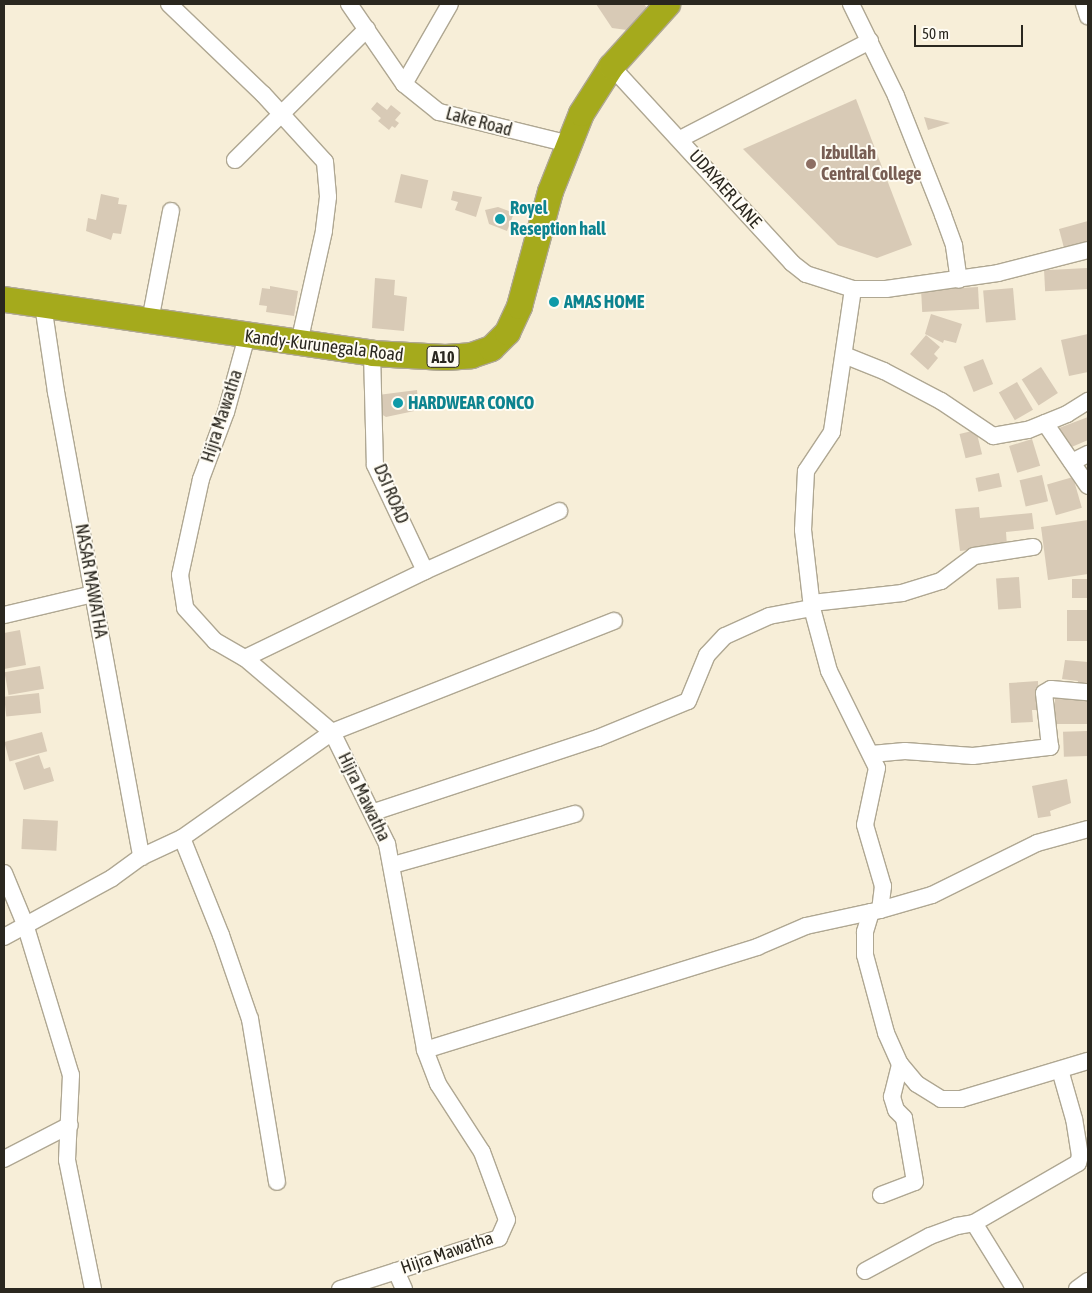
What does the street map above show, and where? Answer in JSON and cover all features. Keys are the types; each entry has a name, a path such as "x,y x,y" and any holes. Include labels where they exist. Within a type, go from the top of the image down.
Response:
{"highway":[{"name":"Kandy-Kurunegala Road","path":"4,299 372,354 412,357 471,355 491,348 507,332 518,306 550,191 581,113 611,66 667,4"}],"street":[{"path":"169,4 281,113 324,162 328,197 324,231 299,343"},
{"name":"Lake Road","path":"349,4 404,84 439,112 569,144"},
{"path":"404,84 450,4"},
{"path":"851,4 896,96 943,215 954,246 959,280"},
{"path":"1084,4 1088,16"},
{"path":"235,160 367,29"},
{"path":"680,139 870,41"},
{"name":"UDAYAER LANE","path":"611,66 792,263 806,274 853,289 886,289 959,280 1029,267 1088,250"},
{"path":"150,322 171,211"},
{"path":"853,289 832,432 806,471 803,530 812,606 836,688 871,754 876,768 876,781 865,825 882,873 876,911 865,932 865,955 886,1033 900,1064 917,1084 941,1099 961,1099 1088,1061"},
{"name":"NASAR MAWATHA","path":"43,305 56,392 141,857"},
{"name":"Hijra Mawatha","path":"247,336 226,412 201,478 180,575 185,608 215,641 245,658 332,732 374,812 393,866 425,1050 438,1084 482,1152 507,1220 499,1238 340,1289"},
{"name":"DSI ROAD","path":"372,354 375,465 425,572"},
{"path":"844,355 884,371 933,397 993,436 1028,430 1088,401"},
{"path":"1045,423 1088,486"},
{"path":"1072,462 1088,454"},
{"path":"245,658 425,572 560,511"},
{"path":"374,812 598,738 688,702 707,655 725,636 769,616 812,606 902,593 941,581 974,556 1033,547"},
{"path":"4,615 93,594"},
{"path":"4,937 112,878 141,857 182,838 332,732 614,621"},
{"path":"871,754 905,751 972,756 1050,747 1044,693 1050,689 1088,692"},
{"path":"393,866 575,814"},
{"path":"425,1050 748,950 806,926 876,911 932,895 1037,843 1088,829"},
{"path":"182,838 221,935 250,1019 277,1182"},
{"path":"4,873 25,924 70,1075 70,1125 67,1160 93,1289"},
{"path":"881,1195 915,1182 904,1118 896,1110 892,1097 900,1064"},
{"path":"865,1271 930,1236 957,1226 974,1223 1083,1166 1074,1119 1060,1070"},
{"path":"4,1159 70,1125"},
{"path":"974,1223 1016,1289"},
{"path":"396,1270 404,1289"},
{"path":"1077,1289 1088,1281"}],"building":[{"path":"596,4 644,4 647,8 627,30 612,28"},
{"path":"856,99 912,245 877,258 838,245 743,149"},
{"path":"377,102 387,110 391,105 401,113 395,120 399,123 395,128 392,126 389,130 378,121 381,118 371,109"},
{"path":"924,117 950,123 928,130"},
{"path":"401,174 428,180 422,209 394,202"},
{"path":"453,191 482,197 476,217 455,210 458,202 451,200"},
{"path":"101,194 119,198 118,204 127,205 121,234 113,233 111,240 86,231 88,218 96,220"},
{"name":"Royel Reseption hall","path":"498,207 514,213 507,231 489,224 485,210"},
{"path":"1088,221 1088,241 1064,248 1059,229"},
{"path":"1087,268 1088,289 1045,291 1044,270"},
{"path":"375,278 395,280 394,295 407,297 404,331 372,328"},
{"path":"270,286 298,291 294,316 266,312 267,306 259,305 262,288 270,289"},
{"path":"978,287 979,309 922,312 921,290"},
{"path":"1013,288 1016,320 986,322 983,291"},
{"name":"AMAS HOME","path":"549,298 560,299 559,306 548,306"},
{"path":"931,314 962,324 956,343 944,340 943,343 925,334"},
{"path":"1088,334 1088,372 1069,376 1061,340"},
{"path":"926,335 940,347 934,354 938,358 928,370 910,354"},
{"path":"983,359 993,384 974,392 964,367"},
{"path":"1041,367 1058,393 1039,406 1022,380"},
{"path":"1017,382 1033,410 1015,420 999,392"},
{"name":"HARDWEAR CONCO","path":"417,390 419,410 386,417 378,412 378,395"},
{"path":"1088,417 1088,440 1067,449 1059,428"},
{"path":"976,430 982,454 966,458 960,434"},
{"path":"1032,439 1040,466 1017,473 1009,446"},
{"path":"999,473 1002,487 978,492 976,478"},
{"path":"1042,475 1048,501 1026,506 1020,480"},
{"path":"1073,477 1082,508 1056,515 1047,484"},
{"path":"979,507 980,518 1032,513 1034,529 1006,532 1007,546 960,551 955,509"},
{"path":"1088,520 1088,574 1048,580 1041,527"},
{"path":"1019,577 1021,608 998,610 996,579"},
{"path":"1072,579 1088,579 1088,598 1072,598"},
{"path":"1067,610 1088,610 1088,641 1067,641"},
{"path":"20,630 26,665 4,669 4,633"},
{"path":"1065,660 1088,662 1088,690 1077,689 1078,681 1062,679"},
{"path":"40,666 44,689 9,695 5,672"},
{"path":"1038,681 1039,710 1032,710 1033,722 1011,723 1009,683"},
{"path":"39,693 41,713 6,717 4,697"},
{"path":"1055,697 1088,697 1088,724 1055,724"},
{"path":"1087,731 1088,756 1064,757 1063,732"},
{"path":"42,732 47,751 10,761 4,742"},
{"path":"39,755 44,769 50,767 54,781 24,790 15,763"},
{"path":"1067,779 1071,803 1050,811 1051,816 1038,818 1032,786"},
{"path":"23,819 58,821 56,851 21,849"}],"place":[{"name":"Izbullah Central College","path":"811,164"},
{"name":"Royel Reseption hall","path":"500,219"},
{"name":"AMAS HOME","path":"554,302"},
{"name":"HARDWEAR CONCO","path":"398,403"}]}
